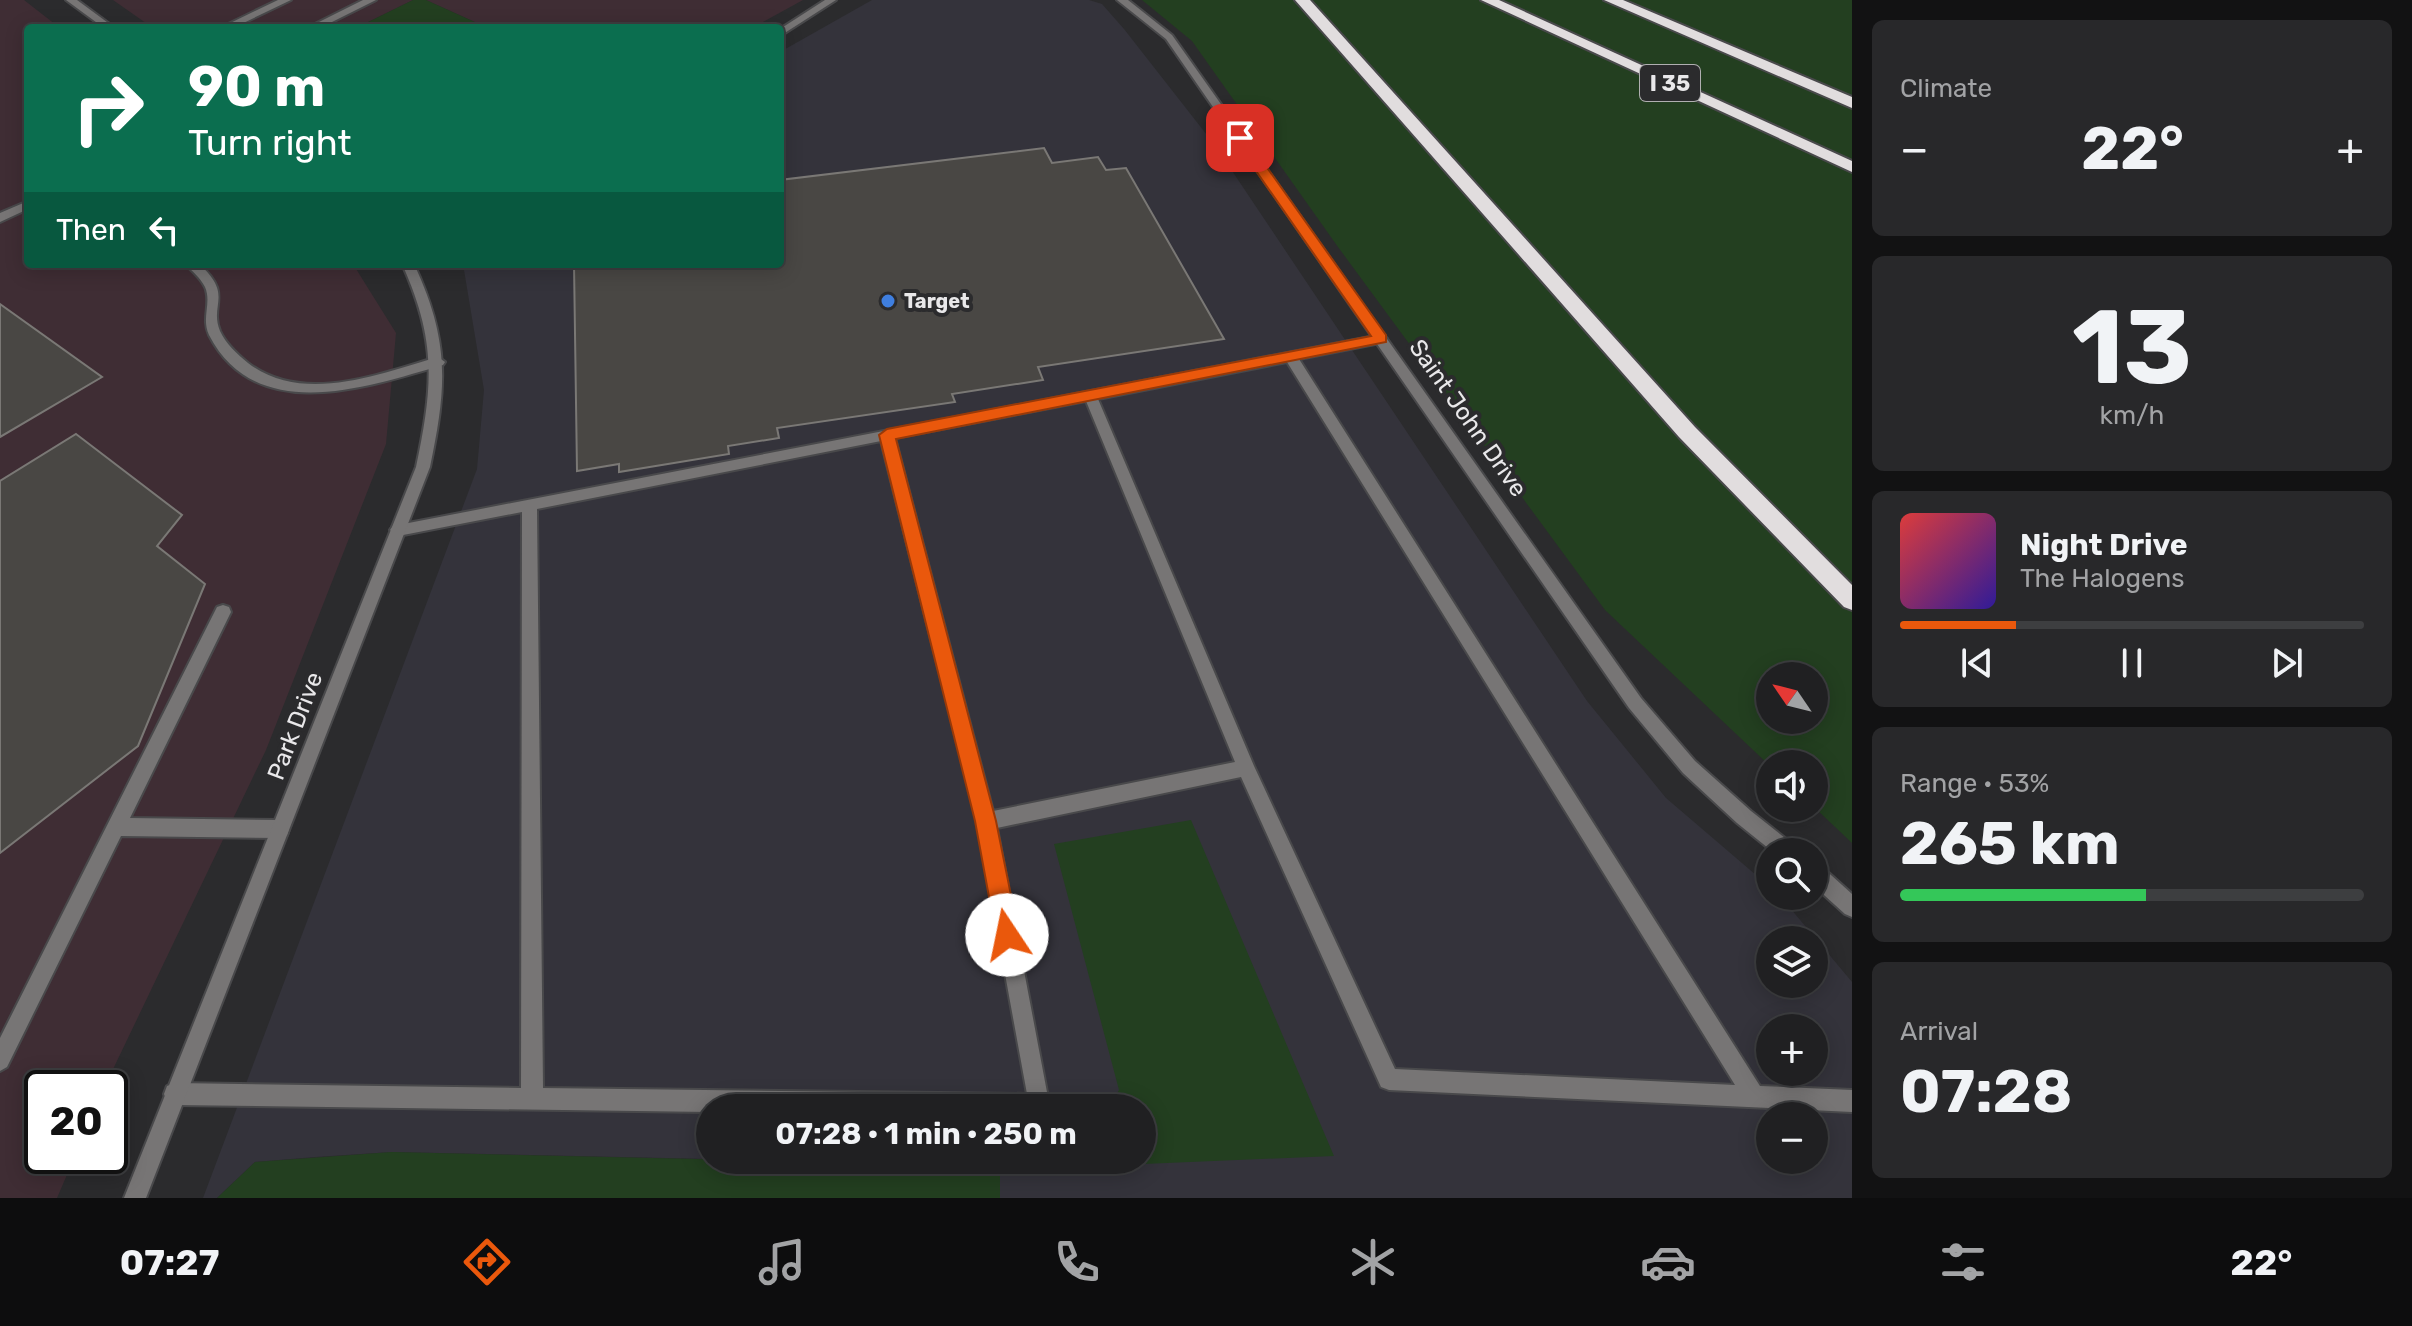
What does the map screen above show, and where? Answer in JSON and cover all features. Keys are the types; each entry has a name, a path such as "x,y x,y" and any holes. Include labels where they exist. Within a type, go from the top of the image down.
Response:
{"highway":[{"path":"1302,0 1687,432 1852,600"},
{"name":"I 35","path":"1488,0 1852,167"},
{"name":"I 35","path":"1611,0 1852,103"}],"street":[{"path":"71,0 104,24"},
{"path":"232,24 270,2 286,0"},
{"path":"320,24 371,0"},
{"path":"784,30 831,0"},
{"name":"Saint John Drive","path":"1122,0 1169,37 1635,703 1689,767 1770,838"},
{"path":"0,218 24,206"},
{"path":"198,268 214,295 211,322 223,348 245,370 274,386 317,389 438,362"},
{"name":"Park Drive","path":"135,1198 423,467 435,415 438,362 435,335 423,294 410,268"},
{"path":"398,530 1380,339"},
{"path":"1290,356 1755,1097"},
{"path":"1090,395 1246,768 1389,1079 1852,1101"},
{"path":"175,1094 1040,1105 986,821 887,435"},
{"path":"529,505 532,1099"},
{"path":"0,1060 223,612"},
{"path":"986,821 1246,768"},
{"path":"116,827 280,829"},
{"path":"1828,886 1852,907"}],"shaded area":[{"path":"0,0 24,0 55,24 24,24 24,268 355,268 396,333 386,444 266,750 113,1070 24,1070 24,1174 67,1174 57,1198 0,1198"},
{"path":"113,0 413,0 364,24 147,24"},
{"path":"426,0 803,0 759,24 479,24"},
{"path":"872,0 1089,0 1102,4 1214,144 1587,701 1666,798 1756,875 1756,910 1792,910 1805,926 1756,926 1756,998 1828,998 1828,953 1852,982 1852,1198 1000,1198 1000,1174 1156,1174 1156,1094 696,1094 696,1159 392,1152 315,1157 255,1162 217,1198 203,1198 477,469 484,390 464,268 784,268 784,50"}],"green space":[{"path":"413,0 426,0 479,24 364,24"},
{"path":"1142,0 1852,0 1852,843 1828,820 1828,750 1756,750 1756,753 1605,610 1338,247 1192,41"},
{"path":"1191,820 1334,1156 1156,1164 1156,1094 1117,1094 1119,1090 1054,844"},
{"path":"392,1152 696,1159 696,1174 1000,1174 1000,1198 217,1198 255,1162"}],"building":[{"name":"Target","path":"1044,148 1052,163 1098,157 1106,170 1126,168 1224,339 1038,367 1043,380 952,394 955,402 777,428 779,438 728,446 729,454 619,472 619,464 577,471 574,268 784,268 784,180"},
{"path":"0,304 102,377 0,437"},
{"path":"76,434 182,515 157,546 205,584 138,746 0,853 0,481"}],"place":[{"name":"Target","path":"888,301"}],"route":[{"path":"1007,935 986,821 887,435 1380,339 1240,138"}]}
